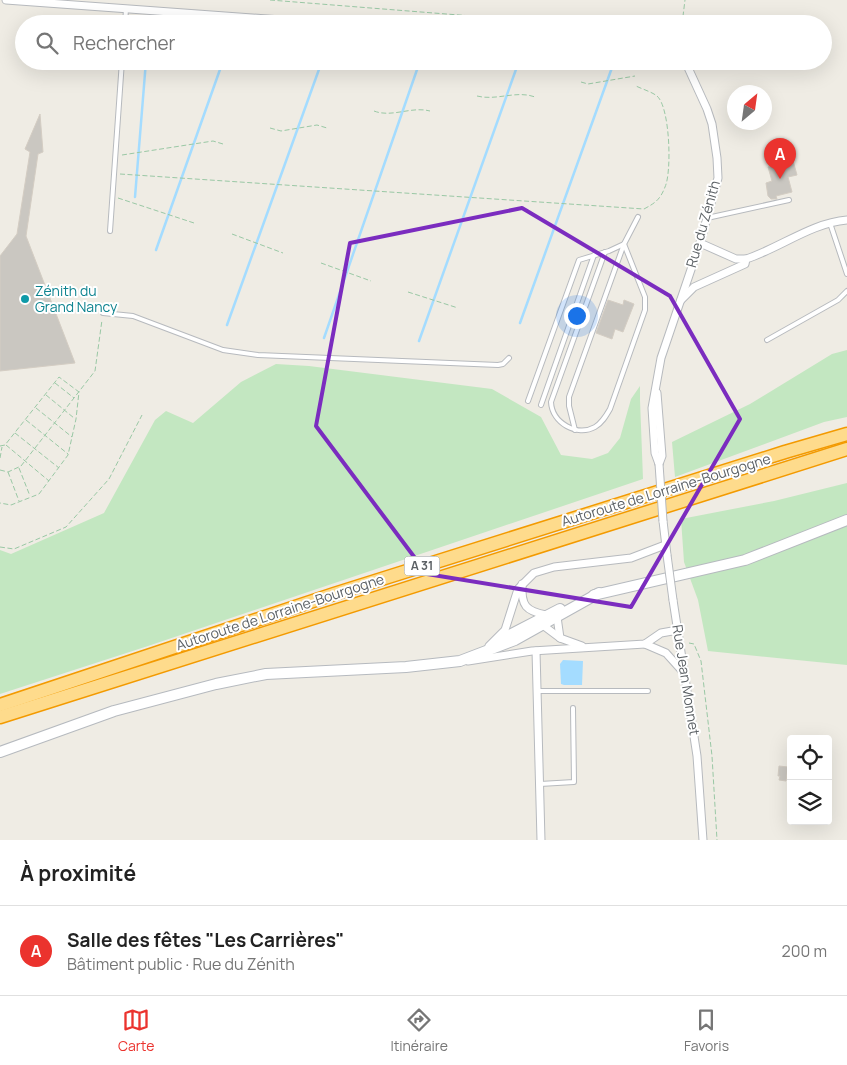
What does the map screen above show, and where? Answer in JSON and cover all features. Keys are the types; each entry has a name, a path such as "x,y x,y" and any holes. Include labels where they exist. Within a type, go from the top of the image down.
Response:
{"highway":[{"name":"Autoroute de Lorraine-Bourgogne","path":"0,705 344,591 847,434"},
{"name":"Autoroute de Lorraine-Bourgogne","path":"0,717 847,449"}],"street":[{"path":"6,0 210,15"},
{"name":"Rue du Zénith","path":"663,521 659,464 655,453 652,408 664,344 700,243 718,178 716,142 707,109 689,70"},
{"path":"700,243 736,259 746,259 830,223 847,220"},
{"path":"678,303 694,287 745,264 746,259"},
{"path":"455,661 542,620 578,600 600,593 745,560 847,520"},
{"name":"Rue Jean Monnet","path":"663,521 697,756 703,840"},
{"path":"489,646 505,630 515,594 530,576 545,569 631,558 665,545"},
{"path":"522,584 522,593 526,607 560,638 589,648"},
{"path":"455,661 515,640 542,620 557,617 600,593"},
{"path":"557,617 560,638"},
{"path":"645,644 661,633 678,630"},
{"path":"0,752 114,711 216,684 266,674 406,667 480,660 536,650 645,644 666,654 684,673"},
{"path":"536,650 541,840"}],"lane":[{"path":"126,9 126,15"},
{"path":"110,231 121,70"},
{"path":"707,218 789,200"},
{"path":"575,430 569,406 570,397 624,244 638,217"},
{"path":"830,223 847,274"},
{"path":"528,401 579,260 624,244"},
{"path":"605,252 551,402 553,413 559,420 575,430 594,428 600,424 610,410 645,310 645,297 624,244"},
{"path":"541,405 594,255"},
{"path":"767,340 838,300 847,292"},
{"path":"103,313 133,316 223,350 258,354 498,365 503,364 509,358"},
{"path":"537,691 648,691"},
{"path":"540,784 574,782 573,708"}],"path":[{"path":"270,0 459,15"},
{"path":"683,15 685,0"},
{"path":"582,82 588,84 636,76"},
{"path":"114,174 644,209 658,201 665,187 670,163 667,128 661,101 657,96 636,86"},
{"path":"477,96 487,99 525,93 535,97"},
{"path":"374,111 383,114 421,109 430,111"},
{"path":"270,128 281,131 317,126 327,128"},
{"path":"116,156 213,141 223,144"},
{"path":"113,196 194,223"},
{"path":"232,234 283,252"},
{"path":"321,263 371,281"},
{"path":"408,292 458,308"},
{"path":"0,470 8,472 19,467 25,461 95,372 103,313"},
{"path":"0,458 1,446 5,445 59,377 78,392"},
{"path":"55,382 74,398"},
{"path":"0,503 11,505 39,494 59,468 68,455 76,419 78,392"},
{"path":"46,395 76,419"},
{"path":"36,408 72,437"},
{"path":"0,547 14,549 66,527 109,478 142,415"},
{"path":"26,420 68,455"},
{"path":"15,432 59,468"},
{"path":"5,445 49,481"},
{"path":"19,467 30,496"},
{"path":"8,472 19,501"},
{"path":"680,644 694,644 701,661 712,756 717,840"}],"highlighted area":[{"path":"522,208 670,296 740,419 631,607 427,574 316,426 350,243"}],"green space":[{"path":"847,350 847,417 824,422 675,477 672,442 750,404 832,354"},
{"path":"276,364 309,366 492,389 541,417 561,455 592,459 608,453 620,438 631,399 640,386 643,479 0,694 0,550 11,554 104,513 155,420 166,411 193,423 241,382"},
{"path":"847,483 847,665 708,651 698,600 684,562 681,519 774,501"}],"water":[{"path":"563,660 583,661 582,685 561,684 560,664"}],"building":[{"name":"Zénith du Grand Nancy","path":"40,114 43,152 38,154 26,236 75,363 0,371 0,256 17,234 30,152 25,149"},
{"path":"792,157 797,175 788,177 792,192 776,196 777,199 771,199 768,196 766,183 772,181 768,167 778,165"},
{"path":"608,300 623,305 624,300 634,304 623,332 615,329 612,339 596,333"},
{"path":"779,766 787,767 786,781 779,780 780,776 778,776"}],"waterway":[{"path":"135,197 145,70"},
{"path":"156,250 220,70"},
{"path":"227,325 319,70"},
{"path":"324,338 417,70"},
{"path":"419,341 516,70"},
{"path":"520,323 611,70"}],"place":[{"name":"Salle des fêtes \"Les Carrières\"","path":"780,179"},
{"name":"Zénith du Grand Nancy","path":"25,299"}]}
